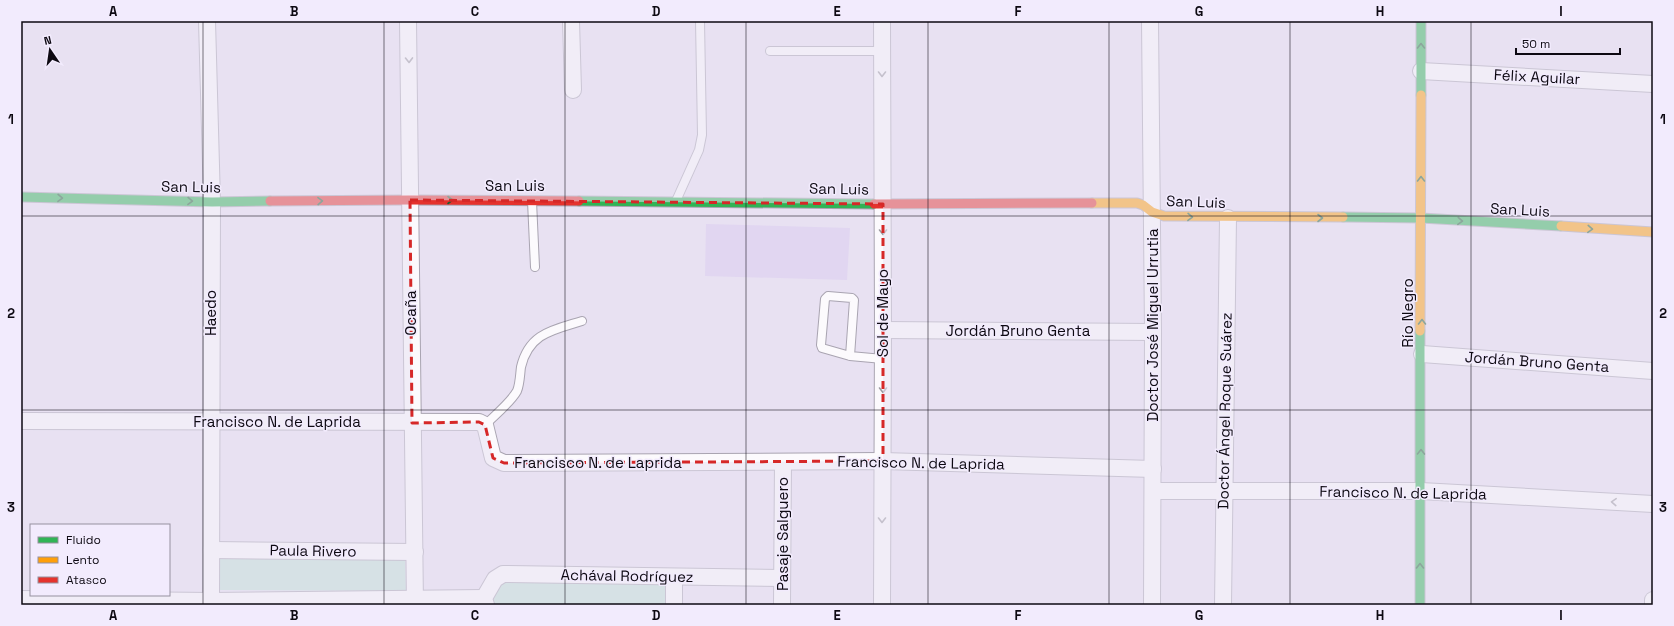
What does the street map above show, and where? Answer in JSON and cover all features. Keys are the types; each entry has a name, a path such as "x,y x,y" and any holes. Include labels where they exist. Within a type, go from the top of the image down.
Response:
{"street":[{"name":"Haedo","path":"207,21 212,202 211,603"},
{"name":"Ocaña","path":"408,21 415,602"},
{"path":"571,21 573,90"},
{"name":"Sol de Mayo","path":"882,21 882,605"},
{"name":"Doctor José Miguel Urrutia","path":"1150,21 1154,468 1152,605"},
{"name":"Río Negro","path":"1420,605 1422,354 1421,21"},
{"name":"Félix Aguilar","path":"1421,71 1653,84"},
{"name":"San Luis","path":"21,197 212,202 532,200 883,204 1137,203 1143,205 1152,212 1164,216 1228,218 1421,218 1653,232"},
{"name":"Doctor Ángel Roque Suárez","path":"1223,605 1228,218"},
{"name":"Jordán Bruno Genta","path":"883,330 1153,332"},
{"name":"Jordán Bruno Genta","path":"1422,354 1653,371"},
{"name":"Francisco N. de Laprida","path":"21,421 478,422 485,425 493,458 504,463 883,461 1154,468"},
{"name":"Pasaje Salguero","path":"782,605 783,462"},
{"name":"Francisco N. de Laprida","path":"1153,491 1421,491 1653,504"},
{"name":"Paula Rivero","path":"211,550 414,552"},
{"name":"Achával Rodríguez","path":"21,599 211,603 485,602 495,579 503,574 782,578"},
{"path":"674,577 674,605"},
{"path":"1653,600 1653,605"}],"lane":[{"path":"676,201 699,150 702,135 700,21"},
{"path":"770,51 882,51"},
{"path":"532,200 535,267"},
{"path":"850,356 854,300 852,298 828,296 825,299 820,345 825,350 850,356 883,359"},
{"path":"485,425 512,399 517,391 521,367 527,350 534,340 548,332 582,322"}],"highlighted area":[{"path":"410,200 883,204 883,461 504,463 493,458 485,425 479,422 412,423"}],"shaded area":[{"path":"706,224 850,228 847,280 705,276"}],"green space":[{"path":"216,556 405,557 406,591 216,590"},
{"path":"506,579 672,580 671,605 491,605 488,599"}],"traffic: fast":[{"path":"1421,21 1421,95"},
{"path":"21,197 212,202 270,201"},
{"path":"579,201 874,204"},
{"path":"1343,217 1421,218 1561,226"},
{"path":"1420,331 1420,605"}],"traffic: slow":[{"path":"1420,331 1421,95"},
{"path":"1092,203 1137,203 1143,205 1152,212 1164,216 1343,217"},
{"path":"1561,226 1653,232"}],"traffic: jam":[{"path":"270,201 579,201"},
{"path":"874,204 1092,203"}]}
